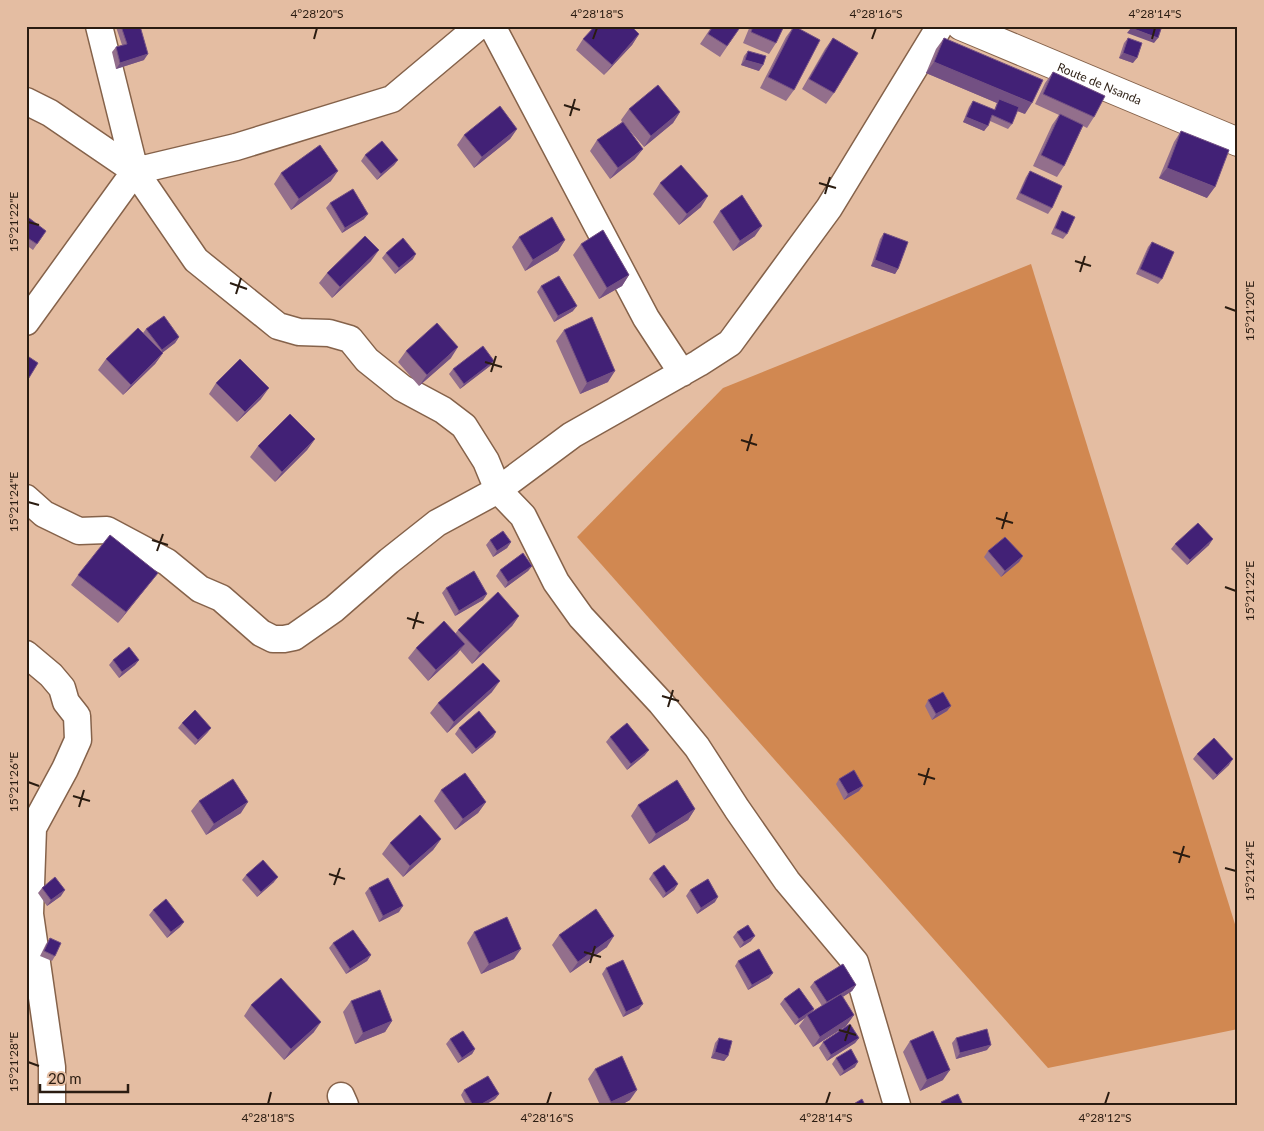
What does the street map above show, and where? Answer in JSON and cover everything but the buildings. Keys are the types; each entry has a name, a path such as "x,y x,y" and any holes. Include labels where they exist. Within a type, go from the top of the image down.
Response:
{"street":[{"path":"98,26 135,171 196,260 278,326 299,332 329,333 350,339 367,360 402,388 443,410 464,426 486,461 498,490 523,516 556,582 581,617 660,703 697,747 787,881 855,962 897,1105"},
{"path":"26,322 135,171 236,147 392,99 479,26"},
{"path":"492,26 646,318 682,373"},
{"path":"26,498 44,514 79,532 107,530 167,562 200,589 221,598 261,633 273,639 294,637 334,609 389,561 438,523 498,490 572,435 682,373 730,343 829,208 940,26"},
{"name":"Route de Nsanda","path":"961,26 1238,142"},
{"path":"26,101 50,113 135,171"},
{"path":"26,654 51,675 62,688 66,702 77,716 78,740 34,828 30,914 52,1067 52,1105"}],"shaded area":[{"path":"1031,264 1238,934 1238,1029 1048,1068 577,537 723,388"}]}
